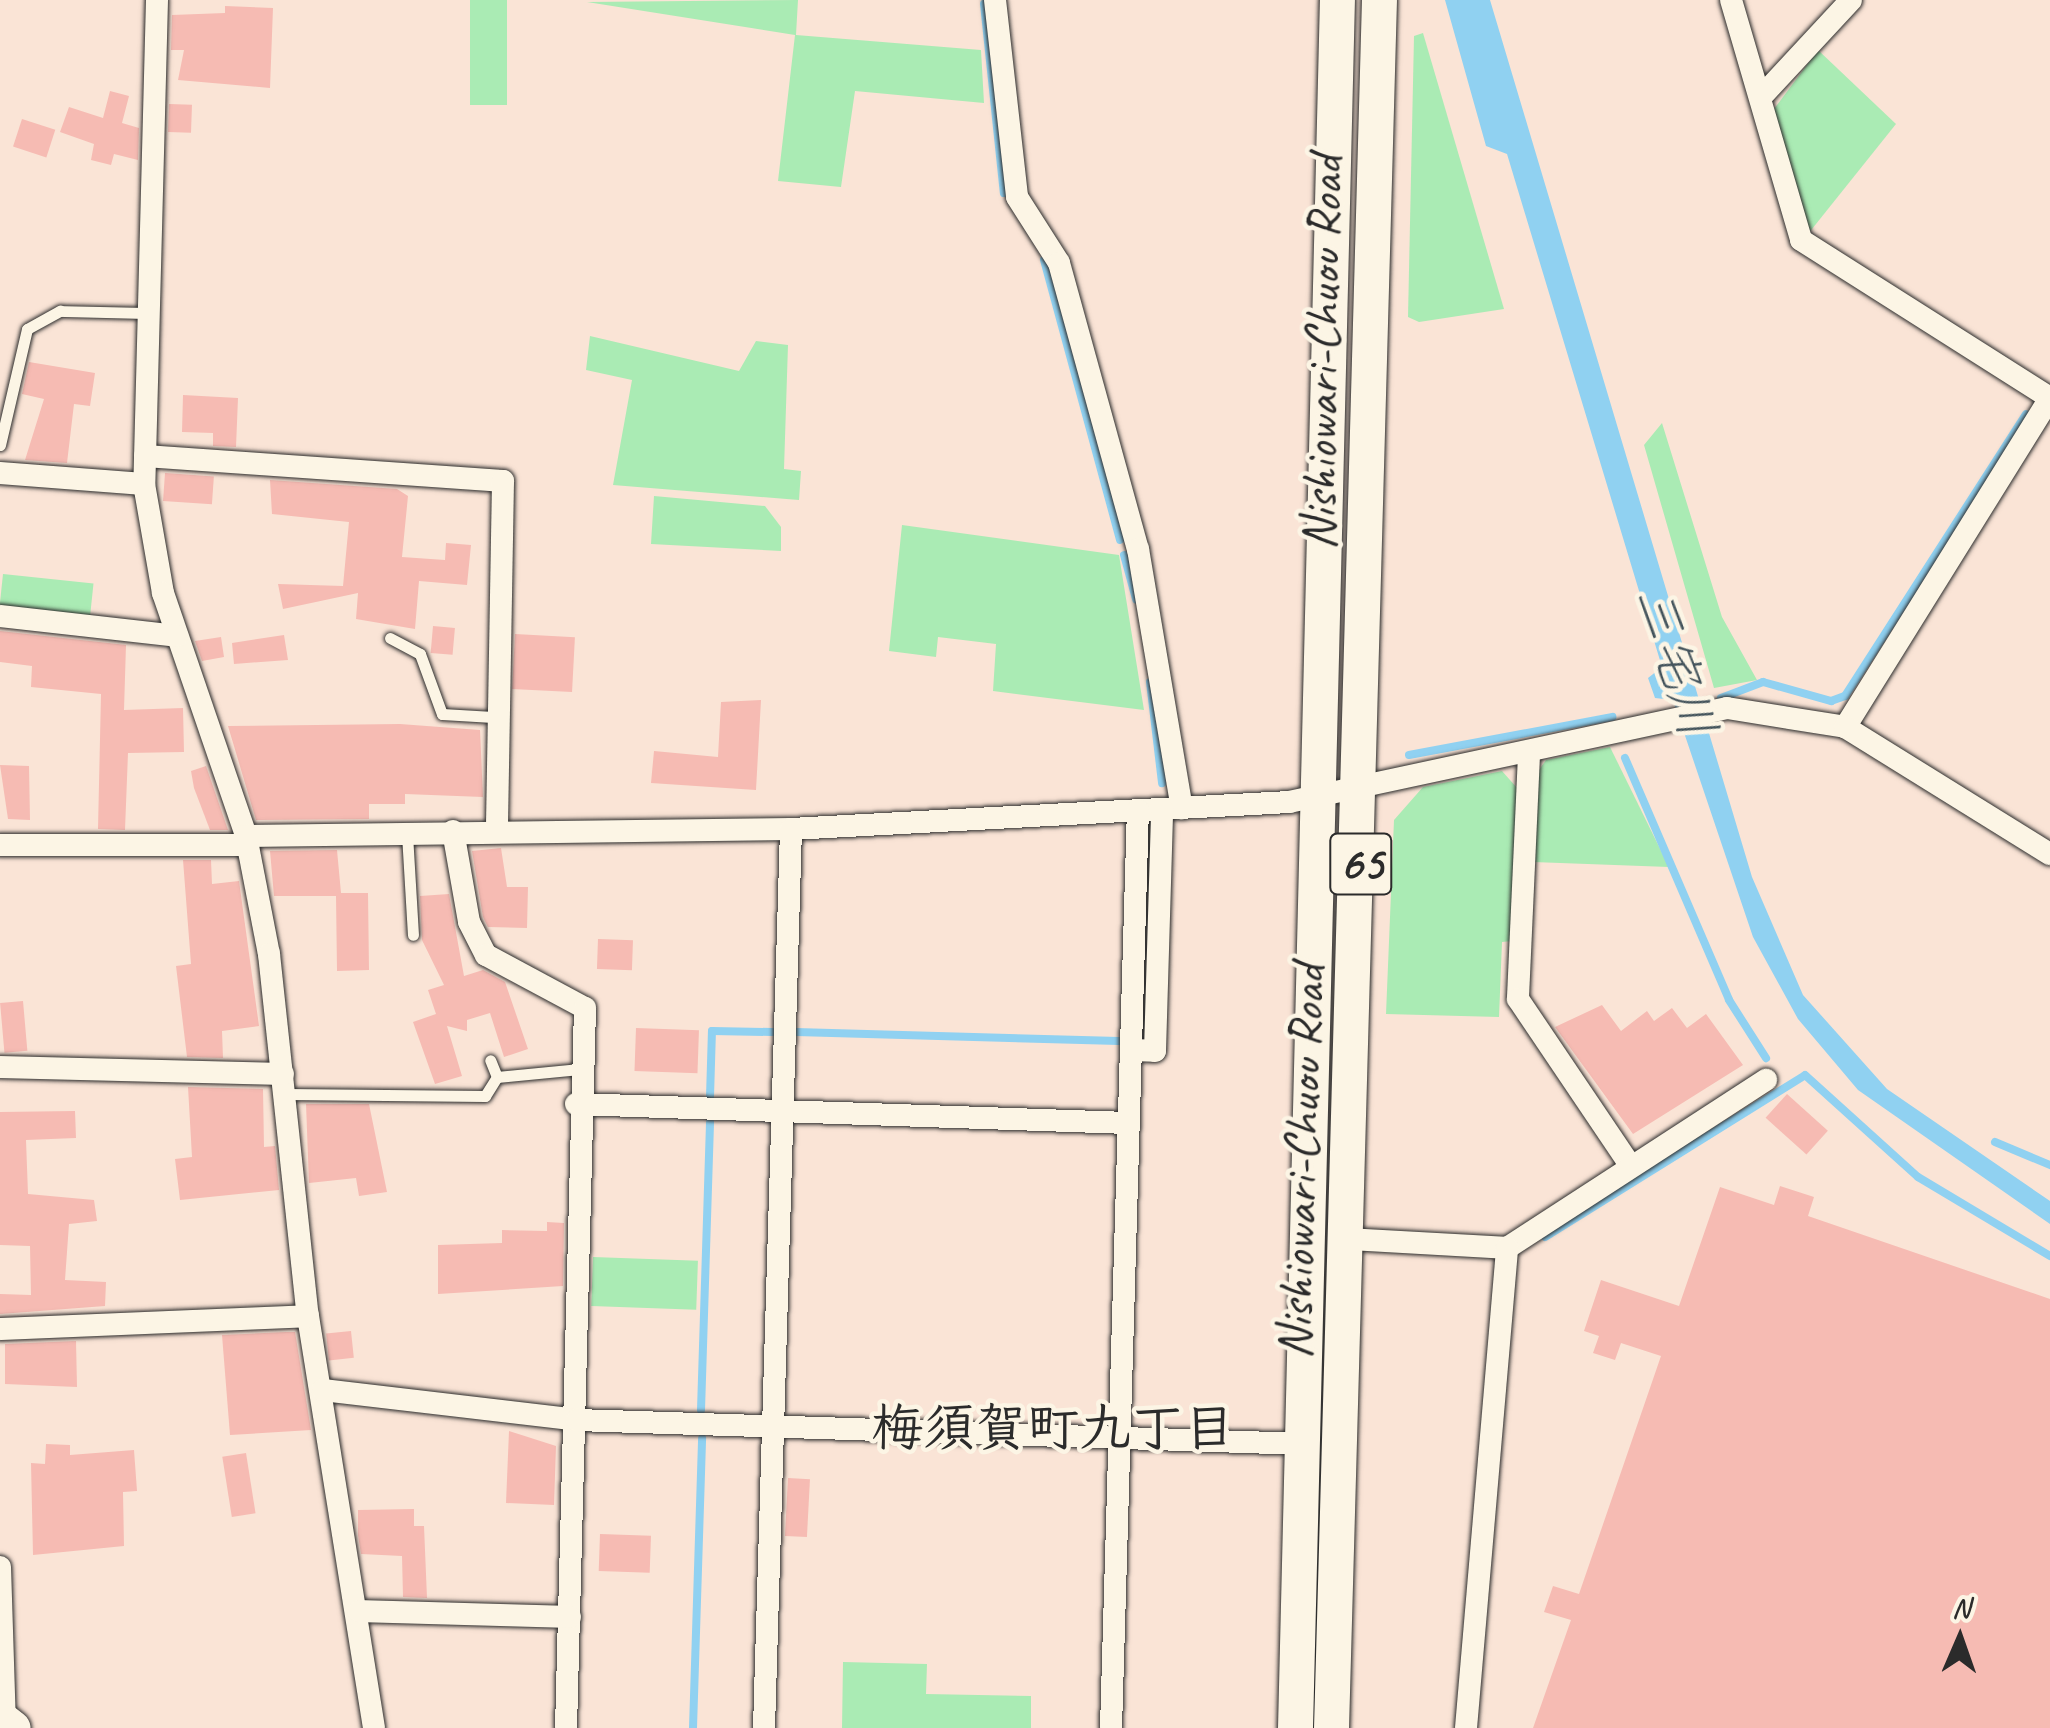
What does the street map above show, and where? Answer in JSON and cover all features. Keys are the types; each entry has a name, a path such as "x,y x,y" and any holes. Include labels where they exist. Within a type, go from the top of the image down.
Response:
{"main road":[{"name":"Nishiowari-Chuou Road","path":"1294,1728 1321,796 1337,0"},
{"name":"Nishiowari-Chuou Road","path":"1331,1728 1364,787 1379,0"}],"street":[{"path":"156,0 144,484 177,636 247,840 285,1084 308,1316 324,1390 374,1728"},
{"path":"995,0 1017,197 1058,264 1138,548 1172,808 1155,1051 1131,1050"},
{"path":"1731,0 1801,240 2050,398 1845,726"},
{"path":"1761,96 1851,0"},
{"path":"145,456 504,481 492,717 497,830"},
{"path":"0,473 144,484"},
{"path":"0,616 177,636"},
{"path":"0,845 497,830 791,829 1172,808 1321,796 1529,756 1672,716 1709,710 1768,710 1845,726 2050,854"},
{"path":"1529,756 1518,999 1628,1162"},
{"path":"1111,1728 1138,810"},
{"path":"764,1728 791,829"},
{"path":"453,831 468,922 486,955 585,1008 576,1104 576,1420 566,1728"},
{"path":"0,1067 285,1084"},
{"path":"1348,1240 1507,1248 1628,1162 1766,1080"},
{"path":"576,1104 1128,1123"},
{"path":"1466,1728 1507,1248"},
{"path":"0,1329 308,1316"},
{"path":"324,1390 576,1420 1303,1444"},
{"path":"0,1566 6,1723"},
{"path":"359,1612 570,1618"}],"lane":[{"path":"0,445 26,329 60,311 151,313"},
{"path":"390,638 420,654 442,714 492,717"},
{"path":"406,832 413,935"},
{"path":"285,1084 485,1096 496,1077 490,1060"},
{"path":"496,1077 580,1069"}],"green space":[{"path":"470,0 507,0 507,105 470,105"},
{"path":"798,0 796,35 981,50 984,103 855,91 841,187 778,181 795,35 587,2"},
{"path":"1423,33 1504,309 1419,322 1408,317 1414,36"},
{"path":"1818,50 1896,124 1808,234 1774,109"},
{"path":"590,336 739,371 756,341 788,345 784,469 801,471 799,500 613,485 632,380 586,370"},
{"path":"1662,423 1722,617 1757,680 1714,688 1644,445"},
{"path":"654,496 765,506 781,527 781,551 651,544"},
{"path":"902,525 1119,555 1144,710 993,691 996,644 938,637 936,657 889,651"},
{"path":"3,574 94,584 90,620 0,611"},
{"path":"1610,747 1669,867 1533,862 1534,777 1546,760"},
{"path":"1502,771 1518,789 1512,941 1502,942 1499,1017 1386,1014 1394,820 1423,787"},
{"path":"593,1257 698,1261 696,1310 591,1306"},
{"path":"843,1662 927,1664 926,1694 1031,1696 1031,1728 842,1728"}],"water":[{"name":"三宅川","path":"1445,0 1490,0 1752,877 1803,995 1887,1089 2050,1201 2050,1224 1858,1090 1798,1019 1753,937 1673,700 1655,698 1648,678 1662,667 1507,154 1486,146"}],"building":[{"path":"225,6 273,8 270,88 178,80 184,50 171,50 172,15 225,13"},
{"path":"110,91 129,96 122,123 139,128 138,160 114,154 111,165 91,160 94,144 60,132 69,107 103,118"},
{"path":"169,104 192,105 191,133 168,132"},
{"path":"22,119 55,130 46,157 13,147"},
{"path":"29,362 95,373 90,406 74,404 67,463 25,460 44,399 22,394"},
{"path":"183,395 238,398 236,447 213,446 213,433 182,432"},
{"path":"165,473 214,476 212,504 163,501"},
{"path":"270,480 397,489 408,496 402,557 445,560 446,543 471,545 467,585 419,581 415,629 356,619 358,593 283,609 278,584 343,586 349,522 272,514"},
{"path":"433,626 455,628 453,655 431,653"},
{"path":"0,631 126,645 124,710 183,708 184,752 128,753 125,830 98,829 101,694 31,687 32,666 0,662"},
{"path":"515,634 575,637 572,692 512,689"},
{"path":"284,635 288,660 234,664 232,643"},
{"path":"221,637 224,657 202,661 195,641"},
{"path":"761,700 756,790 651,783 654,751 718,757 721,702"},
{"path":"400,724 480,730 483,797 405,794 405,804 369,804 369,819 256,820 228,726"},
{"path":"0,765 29,766 30,820 8,819"},
{"path":"206,766 228,830 210,830 194,788 191,771"},
{"path":"501,848 507,887 528,887 527,928 488,927 483,917 472,851"},
{"path":"337,850 341,893 368,893 369,970 337,971 336,896 274,896 270,851"},
{"path":"183,860 211,860 212,884 239,881 259,1026 222,1031 223,1058 187,1057 176,966 191,964"},
{"path":"449,894 464,976 483,970 505,982 528,1049 504,1057 490,1013 467,1020 467,1031 447,1026 462,1076 435,1084 413,1022 436,1014 428,990 444,985 422,940 420,896"},
{"path":"598,939 633,940 632,970 597,969"},
{"path":"23,1001 27,1051 4,1053 0,1003"},
{"path":"1602,1005 1621,1031 1647,1011 1654,1021 1672,1008 1687,1028 1706,1014 1743,1065 1633,1134 1555,1027"},
{"path":"636,1028 699,1030 697,1073 634,1071"},
{"path":"188,1087 263,1089 264,1147 275,1146 279,1190 180,1200 175,1159 192,1157"},
{"path":"1787,1094 1828,1131 1806,1155 1766,1118"},
{"path":"306,1104 369,1104 387,1192 359,1196 356,1178 309,1183"},
{"path":"75,1111 76,1138 26,1140 28,1194 94,1200 97,1221 69,1224 65,1280 106,1282 105,1306 0,1314 0,1294 31,1295 30,1246 0,1245 0,1112"},
{"path":"1780,1186 1814,1197 1808,1216 2050,1299 2050,1728 1533,1728 1571,1620 1544,1612 1553,1586 1579,1594 1661,1356 1621,1343 1615,1360 1593,1353 1599,1336 1584,1331 1601,1280 1679,1306 1720,1187 1774,1205"},
{"path":"547,1222 564,1223 563,1286 438,1294 438,1245 502,1243 502,1230 547,1231"},
{"path":"351,1331 354,1358 329,1360 326,1334"},
{"path":"295,1332 311,1430 230,1435 222,1335"},
{"path":"76,1341 77,1387 5,1384 5,1344"},
{"path":"509,1431 556,1446 554,1505 506,1503"},
{"path":"46,1444 70,1445 70,1455 134,1450 137,1491 123,1492 124,1546 33,1555 31,1463 45,1464"},
{"path":"246,1453 256,1513 232,1517 222,1457"},
{"path":"788,1478 810,1479 807,1537 785,1536"},
{"path":"414,1509 414,1526 424,1526 427,1598 403,1597 402,1556 361,1554 358,1535 358,1510"},
{"path":"600,1534 651,1536 650,1573 599,1571"}],"waterway":[{"path":"984,4 1004,193"},
{"path":"1044,260 1120,540"},
{"name":"三宅川","path":"1721,698 1763,682 1831,701 1845,696 2026,414"},
{"path":"1124,555 1136,599"},
{"path":"1150,682 1162,783"},
{"path":"1409,755 1612,717"},
{"path":"1625,758 1729,1000 1766,1058"},
{"path":"710,1097 712,1031 772,1032"},
{"path":"796,1032 1119,1041"},
{"path":"1545,1237 1805,1075 1918,1177 2050,1256"},
{"path":"701,1410 710,1122"},
{"path":"1995,1142 2050,1165"},
{"path":"693,1728 702,1438"}],"district":[{"name":"梅須賀町九丁目","path":"1053,1429"}]}
